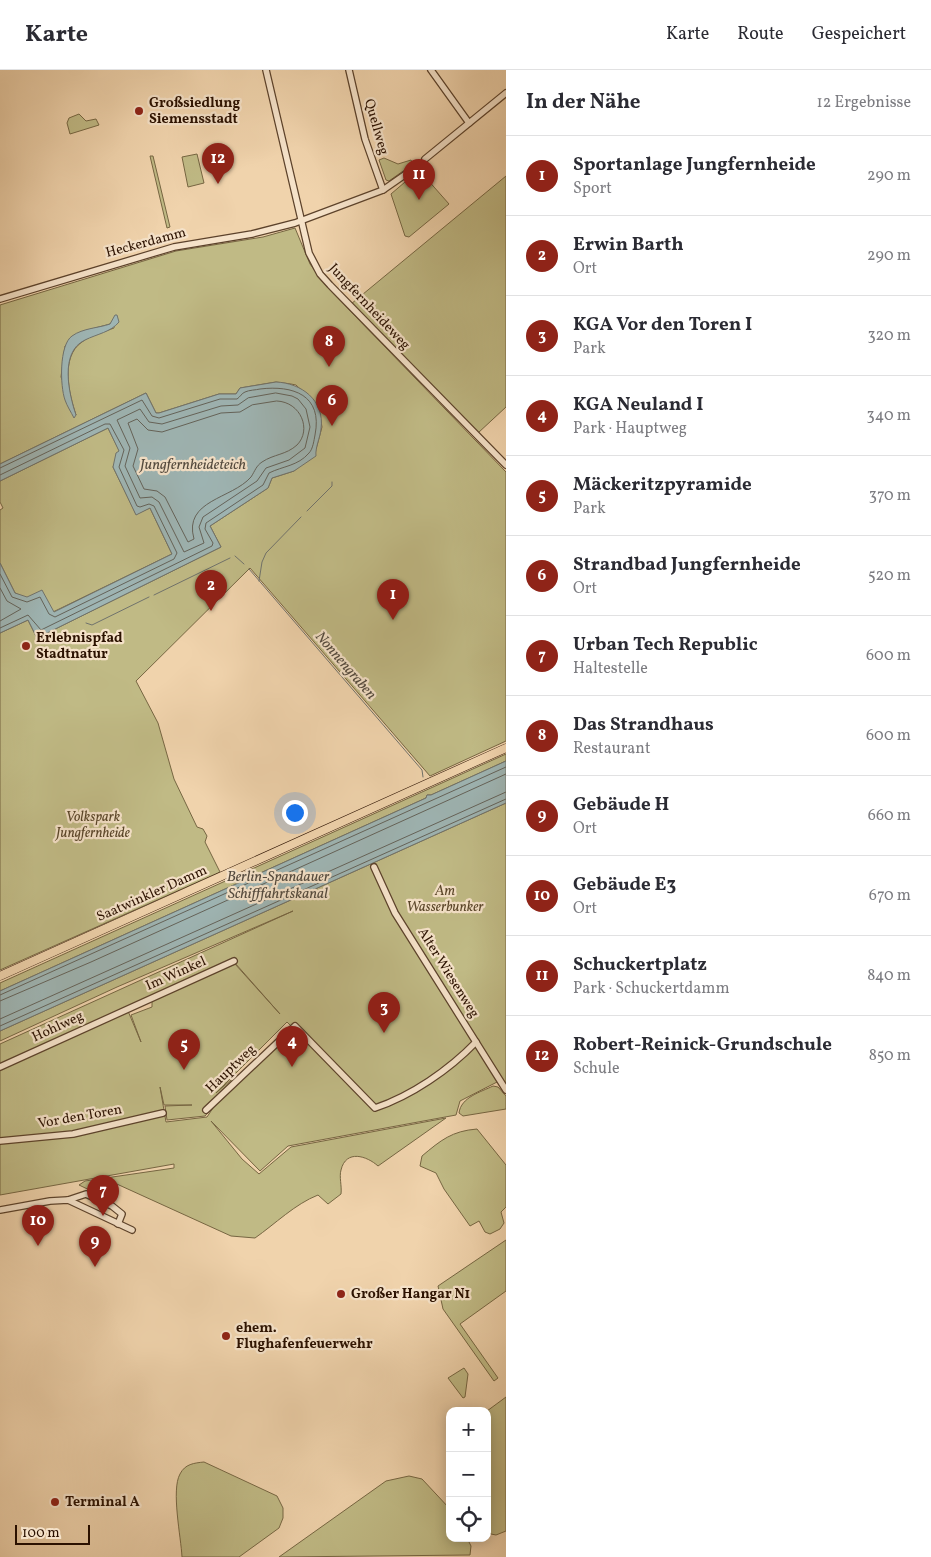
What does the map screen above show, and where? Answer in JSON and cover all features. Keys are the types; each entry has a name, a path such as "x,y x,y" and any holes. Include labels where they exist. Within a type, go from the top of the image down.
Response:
{"main road":[{"name":"Saatwinkler Damm","path":"0,976 506,748"}],"street":[{"name":"Jungfernheideweg","path":"266,70 309,253 320,274 506,465"},
{"name":"Quellweg","path":"349,70 365,139 383,190"},
{"path":"431,70 469,123"},
{"path":"425,159 506,93"},
{"name":"Heckerdamm","path":"0,299 174,247 252,234 301,221 383,190 419,165"},
{"name":"Alter Wiesenweg","path":"374,868 396,913 506,1090"},
{"name":"Im Winkel","path":"126,1009 234,961"},
{"name":"Hohlweg","path":"0,1067 126,1009"},
{"name":"Hauptweg","path":"206,1110 295,1026 375,1108 407,1093 427,1080 476,1042"},
{"name":"Vor den Toren","path":"0,1141 73,1134 163,1113"},
{"path":"0,1210 50,1201 68,1200 86,1194 112,1206 122,1214 118,1224"},
{"path":"68,1200 132,1230"}],"green space":[{"path":"79,114 86,121 96,119 99,125 70,134 67,123 69,118"},
{"path":"197,154 204,183 188,187 182,157"},
{"path":"150,156 153,156 170,227 167,228"},
{"path":"384,158 398,164 411,160 413,164 389,181 386,180 379,160"},
{"path":"419,170 449,204 409,237 405,236 391,194"},
{"path":"506,176 506,407 478,433 351,304"},
{"name":"Volkspark Jungfernheide","path":"295,228 310,264 327,287 506,472 506,741 430,776 250,568 136,681 158,723 174,779 197,827 203,829 207,836 205,842 220,872 0,970 0,633 28,620 37,638 221,547 210,526 268,488 272,478 294,471 315,453 322,427 316,404 296,385 291,384 276,382 240,388 236,394 219,394 159,413 156,413 146,393 0,464 0,305 176,251 263,237","holes":["114,319 114,328 82,342 75,349 71,357 68,376 76,415 61,377 65,346 84,331 110,324"]},
{"path":"108,428 120,452 113,467 136,514 150,508 172,554 53,612 15,593 0,563 0,510 3,508 0,502 0,481"},
{"path":"506,754 506,761 431,795 427,795 426,798 0,991 0,983"},
{"name":"Am Wasserbunker","path":"506,803 506,1093 499,1081 460,1101 456,1115 288,1146 260,1171 211,1121 242,1159 259,1174 291,1147 446,1118 378,1166 363,1157 357,1156 347,1159 340,1173 341,1194 328,1204 318,1195 310,1199 293,1209 255,1238 231,1236 108,1180 100,1195 79,1185 85,1181 174,1168 174,1164 0,1195 0,1044 293,911 117,987 0,1041 0,1031","holes":["235,963 280,1014 235,964 152,1001 152,1007 131,1015 141,1042 128,1011","287,1022 292,1027 215,1105 207,1117 166,1122 160,1087 164,1105 192,1105 165,1106 167,1120 205,1116 233,1083 232,1079 216,1093"]},
{"path":"493,1086 498,1087 506,1096 506,1109 463,1116 459,1113 467,1099"},
{"path":"477,1129 506,1165 506,1207 501,1212 504,1223 500,1229 490,1234 485,1232 479,1221 470,1226 444,1189 436,1173 420,1166 422,1156 441,1141 454,1134"},
{"path":"506,1240 506,1291 460,1324 498,1378 494,1381 443,1309 438,1286"},
{"path":"464,1368 468,1374 465,1397 463,1398 448,1378"},
{"path":"506,1397 506,1531 496,1535 491,1534 491,1408"},
{"path":"204,1462 277,1496 283,1508 283,1518 279,1528 239,1557 182,1557 176,1502 177,1481 187,1466"},
{"path":"409,1476 422,1479 446,1505 446,1542 469,1542 471,1546 470,1555 279,1557 386,1481"}],"water":[{"path":"115,315 117,315 119,322 116,325 108,331 85,340 77,346 72,354 68,374 76,415 74,418 63,394 62,366 65,348 68,341 76,333 110,324"},
{"name":"Jungfernheideteich","path":"276,382 285,383 302,390 315,402 321,419 316,456 294,471 272,478 268,488 210,526 221,547 37,638 28,620 0,633 0,563 15,593 27,597 42,590 54,612 172,554 150,508 136,515 113,467 116,453 119,451 108,428 0,481 0,464 146,393 156,413 159,413 219,394 236,394 240,388"},
{"name":"Berlin-Spandauer Schifffahrtskanal","path":"506,761 506,803 0,1031 0,991 426,798 427,795 431,795"}],"waterway":[{"path":"307,511 332,486 332,482"},
{"path":"259,581 262,562 266,553 301,517"},
{"name":"Nonnengraben","path":"235,556 244,564"},
{"name":"Nonnengraben","path":"154,595 230,558"},
{"name":"Nonnengraben","path":"249,569 422,770 423,777"},
{"name":"Nonnengraben","path":"86,623 92,625 149,597"}],"place":[{"name":"Großsiedlung Siemensstadt","path":"139,111"},
{"name":"Robert-Reinick-Grundschule","path":"218,184"},
{"name":"Schuckertplatz","path":"419,200"},
{"name":"Das Strandhaus","path":"329,367"},
{"name":"Strandbad Jungfernheide","path":"332,426"},
{"name":"Erwin Barth","path":"211,611"},
{"name":"Sportanlage Jungfernheide","path":"393,620"},
{"name":"Erlebnispfad Stadtnatur","path":"26,646"},
{"name":"KGA Vor den Toren I","path":"384,1033"},
{"name":"KGA Neuland I","path":"292,1067"},
{"name":"Mäckeritzpyramide","path":"184,1070"},
{"name":"Urban Tech Republic","path":"103,1216"},
{"name":"Gebäude E3","path":"38,1246"},
{"name":"Gebäude H","path":"95,1267"},
{"name":"Großer Hangar N1","path":"341,1294"},
{"name":"ehem. Flughafenfeuerwehr","path":"226,1336"},
{"name":"Terminal A","path":"55,1502"}]}
